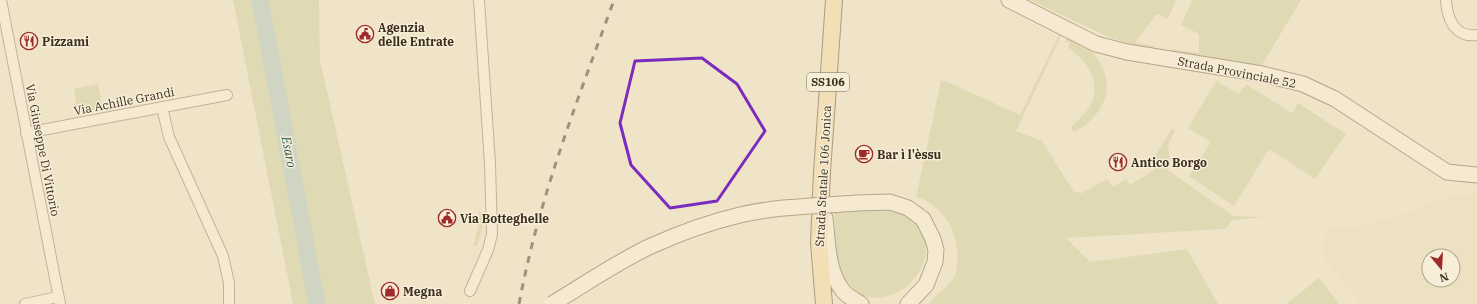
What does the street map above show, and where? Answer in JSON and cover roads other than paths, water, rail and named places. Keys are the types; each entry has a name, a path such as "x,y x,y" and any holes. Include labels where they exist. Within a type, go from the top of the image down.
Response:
{"main road":[{"name":"Strada Statale 106 Jonica","path":"824,304 819,243 822,172 834,0"},
{"name":"Strada Provinciale 52","path":"1009,0 1096,44 1127,52 1262,74 1303,84 1335,99 1447,172 1477,175"},
{"path":"822,172 829,256 834,278 844,292 861,304"},
{"path":"552,304 650,247 677,235 704,226 749,214 787,208 890,202 908,208 923,219 933,239 936,250 936,256 926,285 908,304"}],"street":[{"name":"Via Giuseppe Di Vittorio","path":"1,0 59,301"},
{"path":"470,291 488,250 492,227 479,0"},
{"path":"1446,0 1447,11 1454,28 1470,36 1477,35"},
{"name":"Via Achille Grandi","path":"26,133 227,95"},
{"path":"162,107 169,137 223,256 229,283 229,304"},
{"path":"25,304 59,301"}],"waterway":[{"name":"Esaro","path":"260,0 317,304"},
{"name":"Esaro","path":"262,5 264,0"}],"railway":[{"path":"519,304 527,264 548,188 560,150 614,0"}],"place":[{"name":"Agenzia delle Entrate","path":"365,34"},
{"name":"Pizzami","path":"29,41"},
{"name":"Bar ì l'èssu","path":"864,154"},
{"name":"Antico Borgo","path":"1118,162"},
{"name":"Via Botteghelle","path":"447,218"},
{"name":"Megna","path":"390,291"}]}
